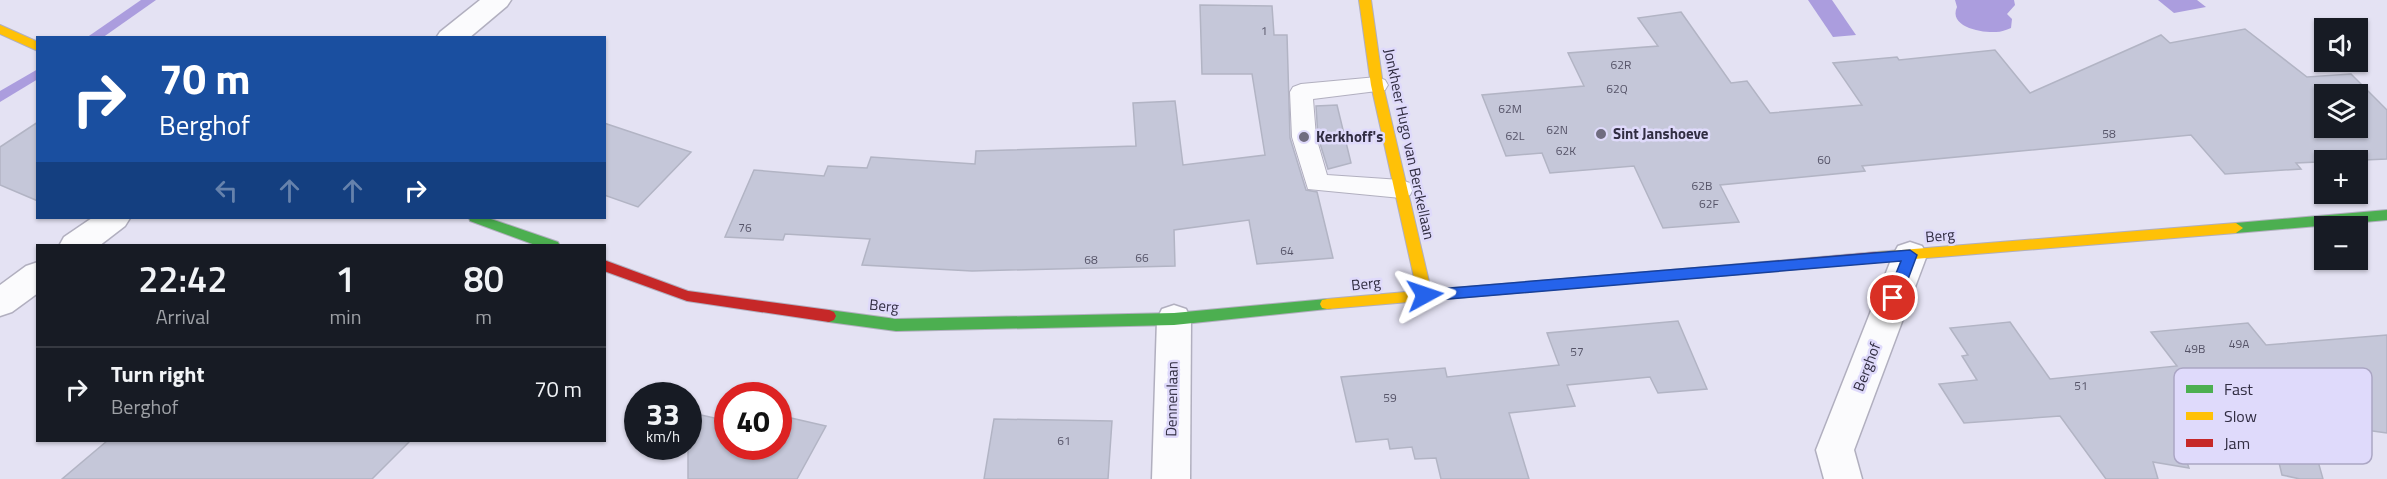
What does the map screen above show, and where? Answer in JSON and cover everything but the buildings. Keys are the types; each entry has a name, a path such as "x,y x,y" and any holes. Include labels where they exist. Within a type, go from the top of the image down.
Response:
{"street":[{"path":"452,36 497,0"},
{"name":"Jonkheer Hugo van Berckellaan","path":"1365,0 1377,85 1425,295"},
{"path":"0,29 36,46"},
{"name":"Berg","path":"606,266 687,296 896,325 1174,319 1425,295 2387,215"},
{"path":"79,244 113,219"},
{"path":"478,219 546,244"},
{"name":"Berghof","path":"1844,479 1835,450 1910,255"},
{"path":"0,303 36,276"},
{"name":"Dennenlaan","path":"1171,479 1174,319"}],"lane":[{"path":"1377,85 1301,92 1304,137 1317,183 1401,189"}],"shaded area":[{"path":"1808,0 1832,0 1856,35 1833,37"},
{"path":"1955,0 2014,0 2015,5 2007,14 2012,19 2011,28 2000,32 1990,32 1975,30 1962,24 1957,19"},
{"path":"2158,0 2197,0 2206,7 2174,13"}],"waterway":[{"path":"95,36 150,0"},
{"path":"0,97 36,74"}],"traffic: fast":[{"path":"2236,228 2387,215"},
{"path":"478,219 547,244"},
{"path":"829,316 896,325 1174,319 1327,304"}],"traffic: slow":[{"path":"1365,0 1377,85 1425,295"},
{"path":"0,29 36,46"},
{"path":"1877,257 2236,228"},
{"path":"1327,304 1695,273"}],"traffic: jam":[{"path":"1695,273 1877,257"},
{"path":"606,266 687,296 829,316"}],"place":[{"name":"Sint Janshoeve","path":"1601,134"},
{"name":"Kerkhoff's","path":"1304,137"}],"route":[{"path":"1425,295 1910,255 1893,298"}]}
